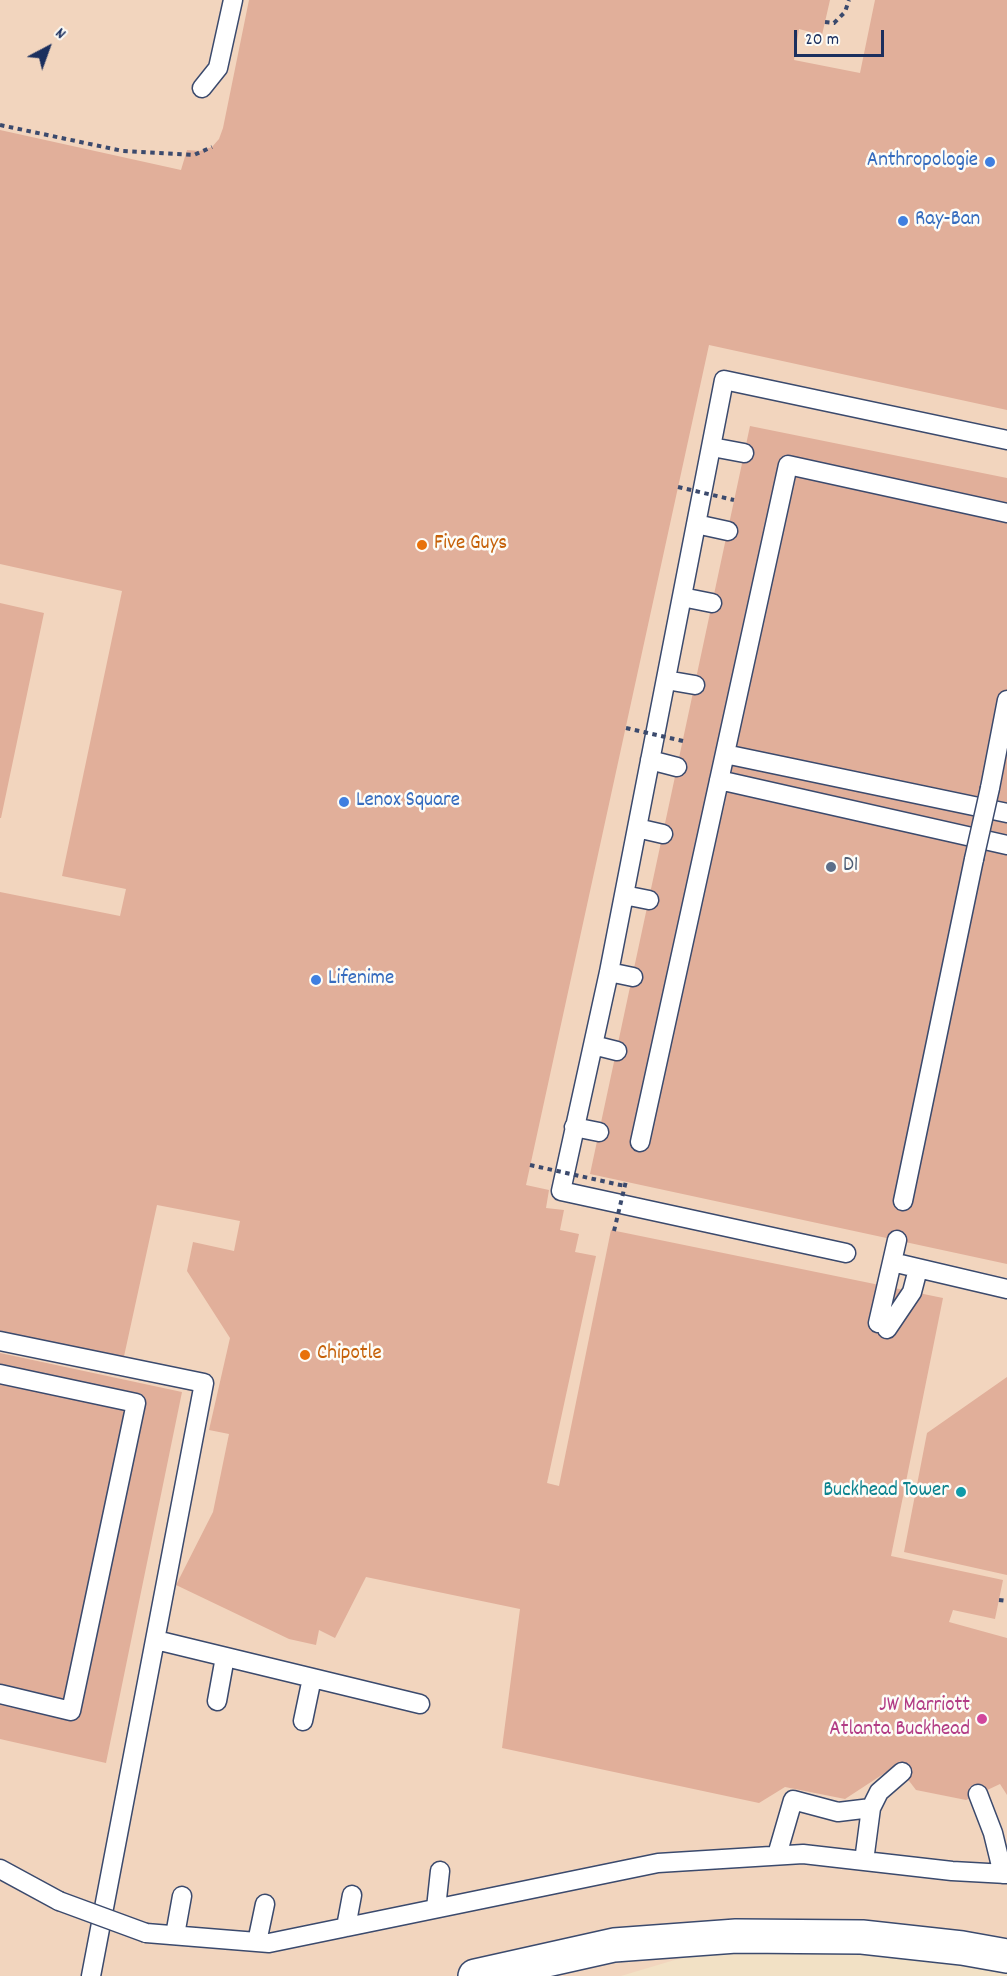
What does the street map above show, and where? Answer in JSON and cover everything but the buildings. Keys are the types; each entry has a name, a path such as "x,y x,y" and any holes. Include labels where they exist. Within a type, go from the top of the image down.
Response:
{"street":[{"path":"474,1976 614,1945 736,1936 862,1937 962,1948 1007,1956"}],"lane":[{"path":"202,88 218,68 233,0"},
{"path":"846,1253 561,1191 609,972 724,380 1007,440"},
{"path":"711,447 744,453"},
{"path":"640,1142 788,465 1007,513"},
{"path":"696,524 728,531"},
{"path":"682,597 712,603"},
{"path":"666,680 695,685"},
{"path":"903,1201 1007,700"},
{"path":"725,754 1007,813"},
{"path":"650,760 677,767"},
{"path":"719,780 1007,845"},
{"path":"637,828 663,834"},
{"path":"624,895 649,900"},
{"path":"609,972 633,977"},
{"path":"593,1045 617,1051"},
{"path":"574,1127 599,1132"},
{"path":"897,1240 883,1326 912,1292 918,1269"},
{"path":"892,1262 1007,1289"},
{"path":"0,1341 204,1383 91,1976"},
{"path":"0,1374 136,1403 71,1711 0,1694"},
{"path":"156,1640 420,1704"},
{"path":"218,1701 225,1657"},
{"path":"303,1721 312,1678"},
{"path":"864,1861 871,1808 879,1792 902,1772"},
{"path":"0,1869 59,1900 146,1934 269,1943 658,1863 803,1854 952,1871 1005,1874 978,1794"},
{"path":"777,1855 794,1795 838,1812 871,1808"},
{"path":"436,1908 441,1871"},
{"path":"346,1927 352,1895"},
{"path":"175,1935 182,1896"},
{"path":"257,1942 265,1904"}],"path":[{"path":"825,22 834,23 845,12 849,0"},
{"path":"0,125 123,152 194,155 212,147"},
{"path":"678,487 734,500"},
{"path":"626,728 683,741"},
{"path":"530,1165 625,1184 614,1231"},
{"path":"999,1600 1007,1601"}],"shaded area":[{"path":"0,0 1007,0 1007,1964 775,1930 621,1976 0,1976"}],"place":[{"name":"Anthropologie","path":"990,162"},
{"name":"Ray-Ban","path":"903,221"},
{"name":"Five Guys","path":"422,545"},
{"name":"Lenox Square","path":"344,802"},
{"name":"D1","path":"831,867"},
{"name":"Lifenime","path":"316,980"},
{"name":"Chipotle","path":"305,1355"},
{"name":"Buckhead Tower","path":"961,1492"},
{"name":"JW Marriott Atlanta Buckhead","path":"982,1719"}]}
